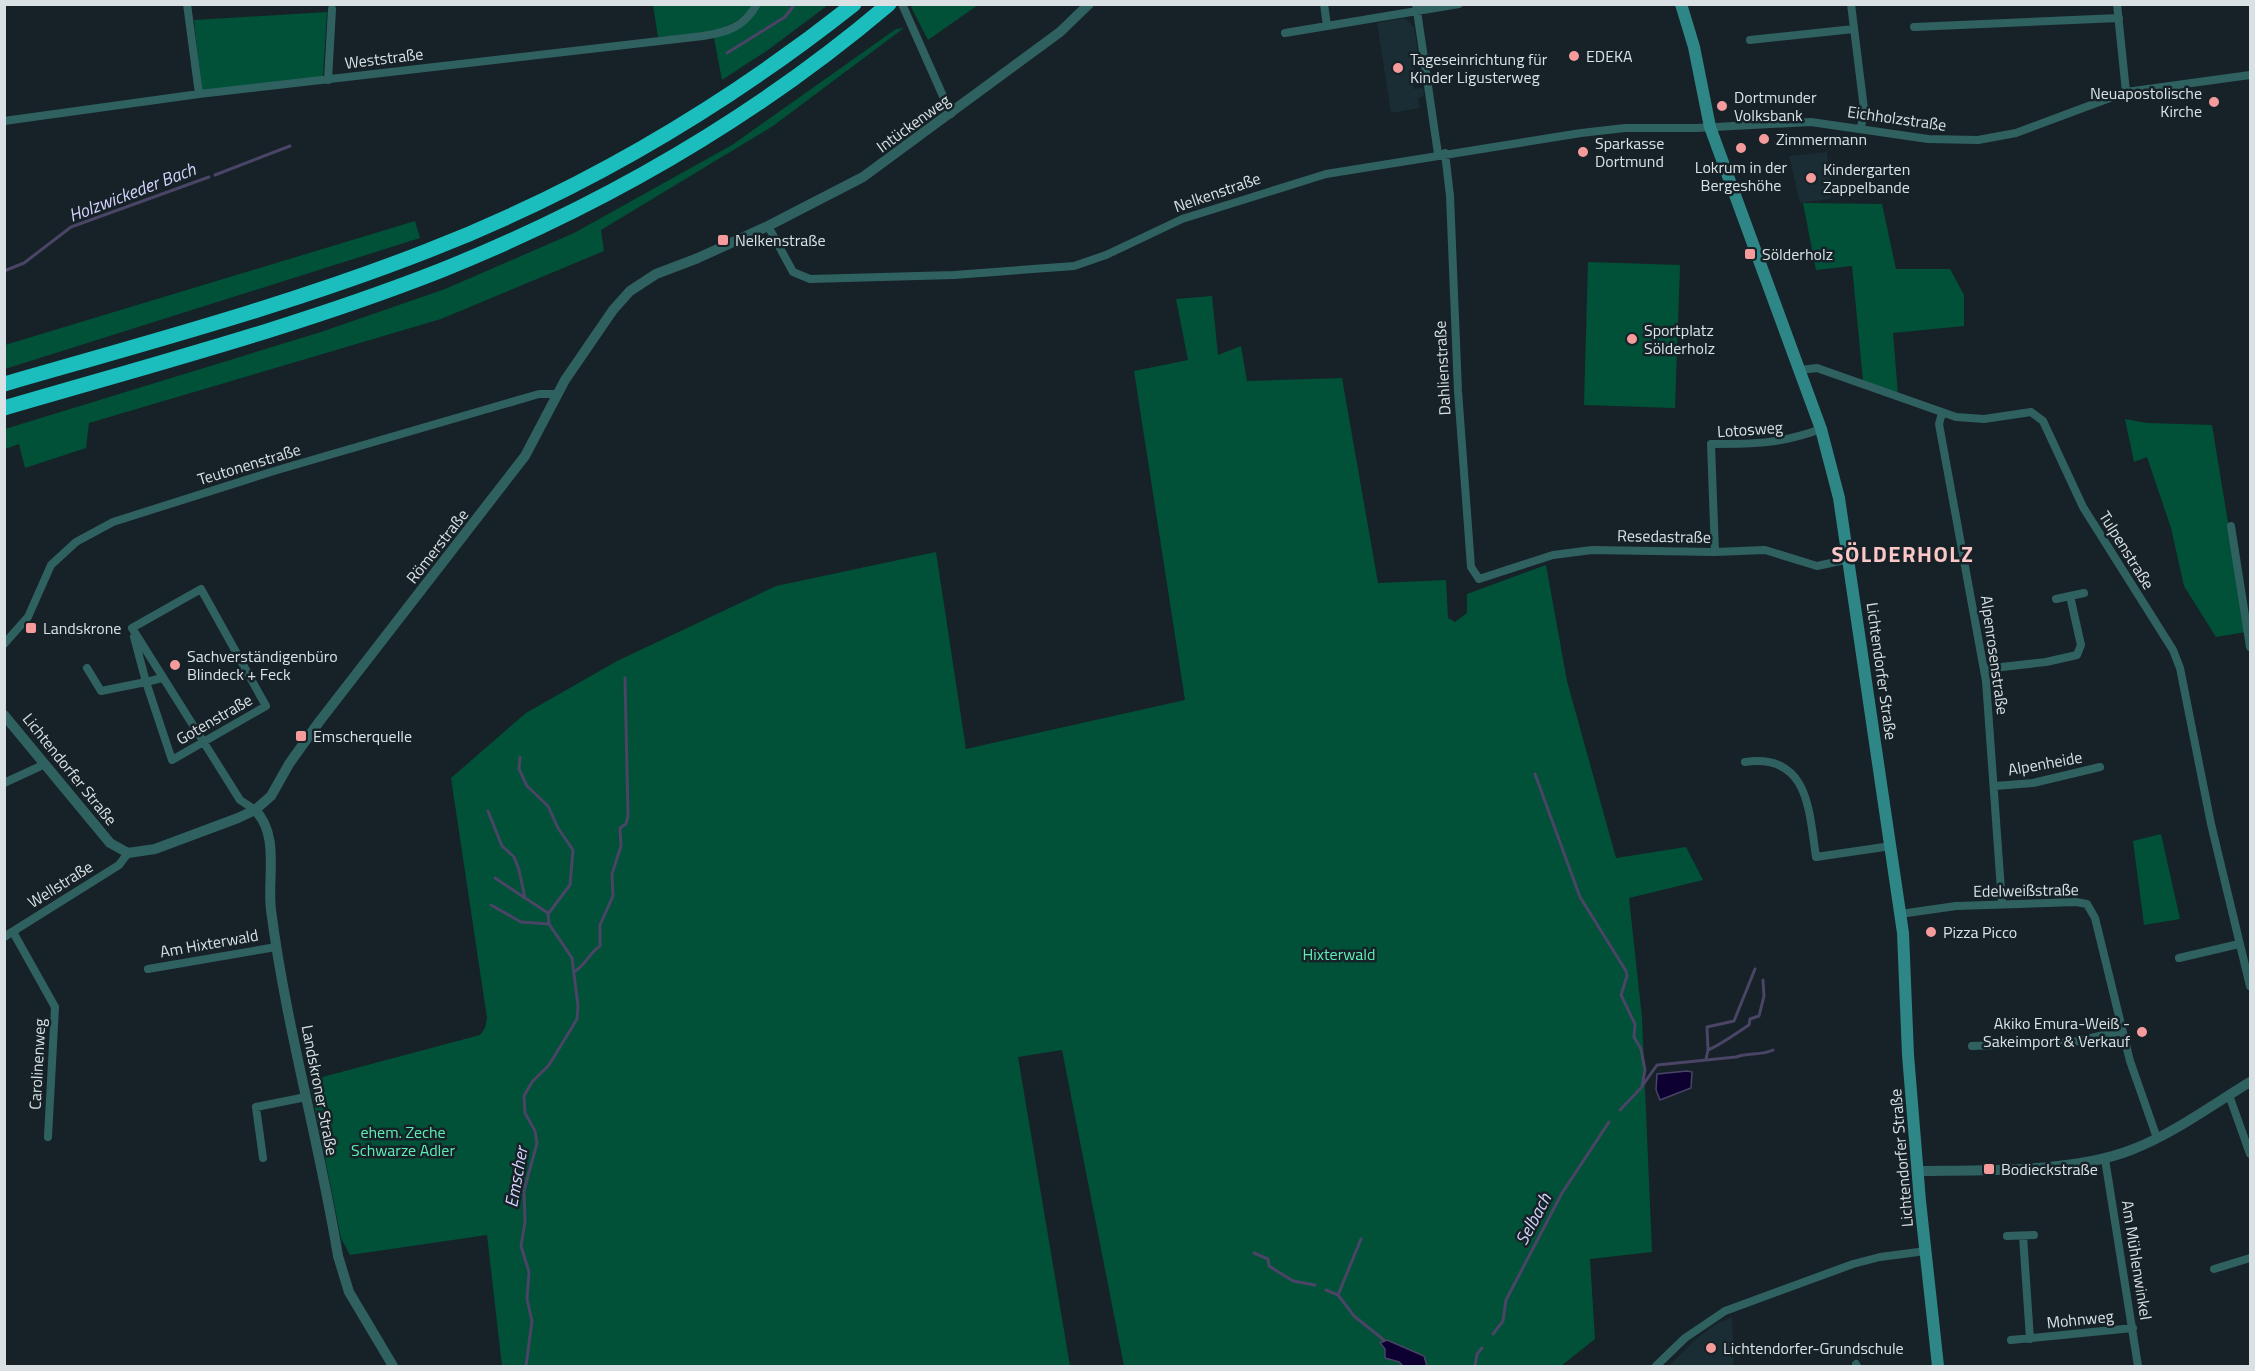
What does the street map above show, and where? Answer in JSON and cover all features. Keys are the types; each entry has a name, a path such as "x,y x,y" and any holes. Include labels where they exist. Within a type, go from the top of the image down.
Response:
{"highway":[{"path":"4,384 305,294 427,251 495,222 617,163 699,114 790,54 854,4"},
{"path":"4,408 312,316 430,274 510,241 586,204 707,136 803,72 889,4"}],"main road":[{"name":"Lichtendorfer Straße","path":"1681,4 1694,47 1710,127 1821,429 1832,466 1850,559 1900,914 1918,1172 1938,1366"}],"street":[{"path":"188,4 199,94"},
{"name":"Weststraße","path":"4,121 199,94 722,33 740,25 757,4"},
{"path":"902,4 951,114"},
{"name":"Intückenweg","path":"737,239 768,226 864,177 1060,32 1089,4"},
{"path":"1324,4 1327,26"},
{"path":"1285,33 1416,8 1459,4"},
{"path":"1851,4 1864,109 1861,128"},
{"path":"2117,4 2126,92"},
{"name":"Dahlienstraße","path":"1416,8 1450,196 1458,391 1471,567 1479,579"},
{"path":"328,80 332,9"},
{"path":"1914,27 2119,18"},
{"path":"1750,40 1854,29"},
{"name":"Eichholzstraße","path":"1710,127 1811,122 1928,139 1978,140 2016,133 2126,92 2250,75"},
{"name":"Nelkenstraße","path":"768,226 793,272 810,279 1051,269 1074,266 1106,255 1182,219 1326,174 1442,154 1614,129 1710,127"},
{"name":"Römerstraße","path":"129,853 143,853 206,831 255,810 271,796 289,764 319,722 503,486 534,440 557,394 594,336 630,291 656,274 698,258 737,239"},
{"name":"Tulpenstraße","path":"1800,370 1817,368 1941,413 1975,419 2024,412 2037,414 2043,421 2083,507 2173,650 2185,685 2211,824 2250,986"},
{"name":"Teutonenstraße","path":"4,644 28,617 51,565 76,542 113,522 274,471 539,394 557,394"},
{"name":"Alpenrosenstraße","path":"1941,413 1939,424 1984,669 1995,786 2002,904"},
{"name":"Lotosweg","path":"1715,552 1711,444 1764,444 1790,441 1821,429"},
{"path":"2231,526 2250,647"},
{"name":"Resedastraße","path":"1479,579 1533,560 1586,550 1715,552 1765,550 1817,566 1850,559"},
{"name":"Gotenstraße","path":"201,589 266,706 172,760 146,682 132,628 201,589"},
{"path":"2056,599 2084,593"},
{"path":"1984,669 2046,662 2077,655 2081,645 2070,596"},
{"path":"132,628 240,800 255,810"},
{"path":"87,668 101,691 162,678"},
{"name":"Lichtendorfer Straße","path":"4,716 110,843 129,853"},
{"path":"1745,762 1770,762 1786,769 1797,779 1806,794 1816,857 1891,846"},
{"path":"4,783 45,764"},
{"name":"Alpenheide","path":"1995,786 2033,783 2100,767"},
{"name":"Landskroner Straße","path":"255,810 267,827 269,891 276,947 343,1276 356,1305 393,1366"},
{"name":"Wellstraße","path":"4,937 119,865 129,853"},
{"name":"Edelweißstraße","path":"1900,914 1956,906 2076,902 2087,904 2092,909 2121,1031 2157,1138"},
{"name":"Carolinenweg","path":"13,932 55,1007 48,1137"},
{"path":"2179,958 2239,944"},
{"name":"Am Hixterwald","path":"148,969 276,947"},
{"path":"1972,1046 2064,1043 2121,1031"},
{"path":"1918,1172 2057,1166 2105,1159 2157,1138 2250,1082"},
{"path":"2229,1095 2250,1154"},
{"path":"263,1158 256,1107 306,1096"},
{"name":"Am Mühlenwinkel","path":"2105,1159 2138,1366"},
{"path":"2007,1236 2034,1235"},
{"name":"Mohnweg","path":"2023,1236 2030,1339"},
{"path":"1656,1366 1685,1338 1725,1311 1853,1264 1880,1257 1926,1251"},
{"path":"2214,1269 2250,1258"},
{"name":"Mohnweg","path":"2011,1340 2133,1328"}],"shaded area":[{"name":"Tageseinrichtung für Kinder Ligusterweg","path":"1405,18 1414,27 1420,64 1413,66 1414,72 1420,71 1421,80 1413,81 1414,89 1423,88 1424,96 1418,98 1420,108 1391,113 1377,23"},
{"name":"Kindergarten Zappelbande","path":"1827,152 1831,199 1800,203 1789,156"},
{"path":"1692,1072 1691,1088 1660,1100 1656,1090 1657,1074"},
{"name":"Lichtendorfer-Grundschule","path":"1732,1317 1734,1366 1669,1366 1697,1338 1716,1324"},
{"path":"1387,1340 1424,1356 1427,1366 1403,1366 1399,1362 1385,1358 1385,1349 1380,1343"}],"green space":[{"path":"653,5 753,5 734,23 722,28 698,34 658,37"},
{"path":"760,5 828,5 768,50 722,80 714,38 741,26"},
{"path":"914,5 978,5 928,40 911,7"},
{"path":"327,12 323,77 202,91 194,20"},
{"path":"904,28 773,126 601,230 604,251 441,319 89,423 86,448 25,468 19,444 5,449 5,429 321,332 445,289 574,233 732,145 896,29"},
{"path":"1803,203 1882,204 1896,269 1950,269 1964,295 1964,326 1893,333 1898,395 1863,381 1852,266 1816,270"},
{"path":"415,221 420,238 5,369 5,345"},
{"name":"Sportplatz Sölderholz","path":"1588,262 1680,265 1675,408 1584,405"},
{"name":"Hixterwald","path":"1212,296 1218,355 1241,346 1247,381 1342,378 1378,583 1446,580 1448,618 1455,622 1467,613 1467,594 1546,565 1567,681 1616,858 1686,847 1703,880 1629,898 1642,1018 1652,1252 1590,1259 1595,1339 1561,1366 1124,1366 1062,1050 1018,1057 1070,1366 502,1366 487,1235 350,1255 341,1238 311,1089 315,1079 480,1035 485,1028 487,1018 451,778 526,713 617,661 776,586 936,552 966,749 1185,700 1134,371 1188,360 1176,299"},
{"path":"2125,419 2147,423 2212,425 2246,632 2216,637 2184,586 2171,528 2147,457 2134,462"},
{"path":"2161,834 2180,919 2144,925 2133,841"}],"waterway":[{"path":"727,53 785,17 795,4"},
{"name":"Holzwickeder Bach","path":"215,175 290,146"},
{"name":"Holzwickeder Bach","path":"4,271 24,263 71,227 209,177"},
{"name":"Emscher","path":"574,972 600,946 600,925 613,896 612,874 621,846 620,828 626,824 628,816 625,678"},
{"name":"Emscher","path":"520,757 519,769 527,786 548,806 558,828 573,850 570,885 548,914 549,924 572,958 578,1006 577,1019 549,1065 532,1082 524,1096 525,1113 535,1131 537,1143 524,1191 525,1222 521,1246 529,1272 527,1299 532,1321 526,1366"},
{"path":"1535,774 1580,897 1626,971 1627,976 1621,995 1635,1024 1634,1037 1641,1049 1645,1070 1642,1086"},
{"path":"488,811 502,846 514,857 525,898 548,913"},
{"path":"495,878 525,898"},
{"path":"491,905 521,922 549,924"},
{"path":"1708,1050 1707,1027 1734,1021 1755,969"},
{"path":"1706,1059 1708,1050 1749,1025 1750,1019 1759,1016 1764,996 1763,980"},
{"name":"Selbach","path":"1620,1110 1640,1089 1657,1065 1736,1057 1773,1050"},
{"name":"Selbach","path":"1493,1334 1503,1321 1506,1300 1562,1193 1609,1122"},
{"path":"1338,1295 1361,1239"},
{"path":"1254,1253 1268,1259 1269,1266 1293,1281 1315,1285"},
{"path":"1326,1290 1338,1295 1354,1316 1384,1340"},
{"name":"Selbach","path":"1475,1366 1477,1354 1482,1348"}],"place":[{"name":"EDEKA","path":"1574,56"},
{"name":"Tageseinrichtung für Kinder Ligusterweg","path":"1398,68"},
{"name":"Neuapostolische Kirche","path":"2214,102"},
{"name":"Dortmunder Volksbank","path":"1722,106"},
{"name":"Zimmermann","path":"1764,139"},
{"name":"Lokrum in der Bergeshöhe","path":"1741,148"},
{"name":"Sparkasse Dortmund","path":"1583,152"},
{"name":"Kindergarten Zappelbande","path":"1811,178"},
{"name":"Nelkenstraße","path":"723,240"},
{"name":"Sölderholz","path":"1750,254"},
{"name":"Sportplatz Sölderholz","path":"1632,339"},
{"name":"Landskrone","path":"31,628"},
{"name":"Sachverständigenbüro Blindeck + Feck","path":"175,665"},
{"name":"Emscherquelle","path":"301,736"},
{"name":"Pizza Picco","path":"1931,932"},
{"name":"Akiko Emura-Weiß - Sakeimport & Verkauf","path":"2142,1032"},
{"name":"Bodieckstraße","path":"1989,1169"},
{"name":"Lichtendorfer-Grundschule","path":"1711,1348"}],"district":[{"name":"SÖLDERHOLZ","path":"1903,554"}],"park label":[{"name":"ehem. Zeche Schwarze Adler","path":"403,1141"}]}
